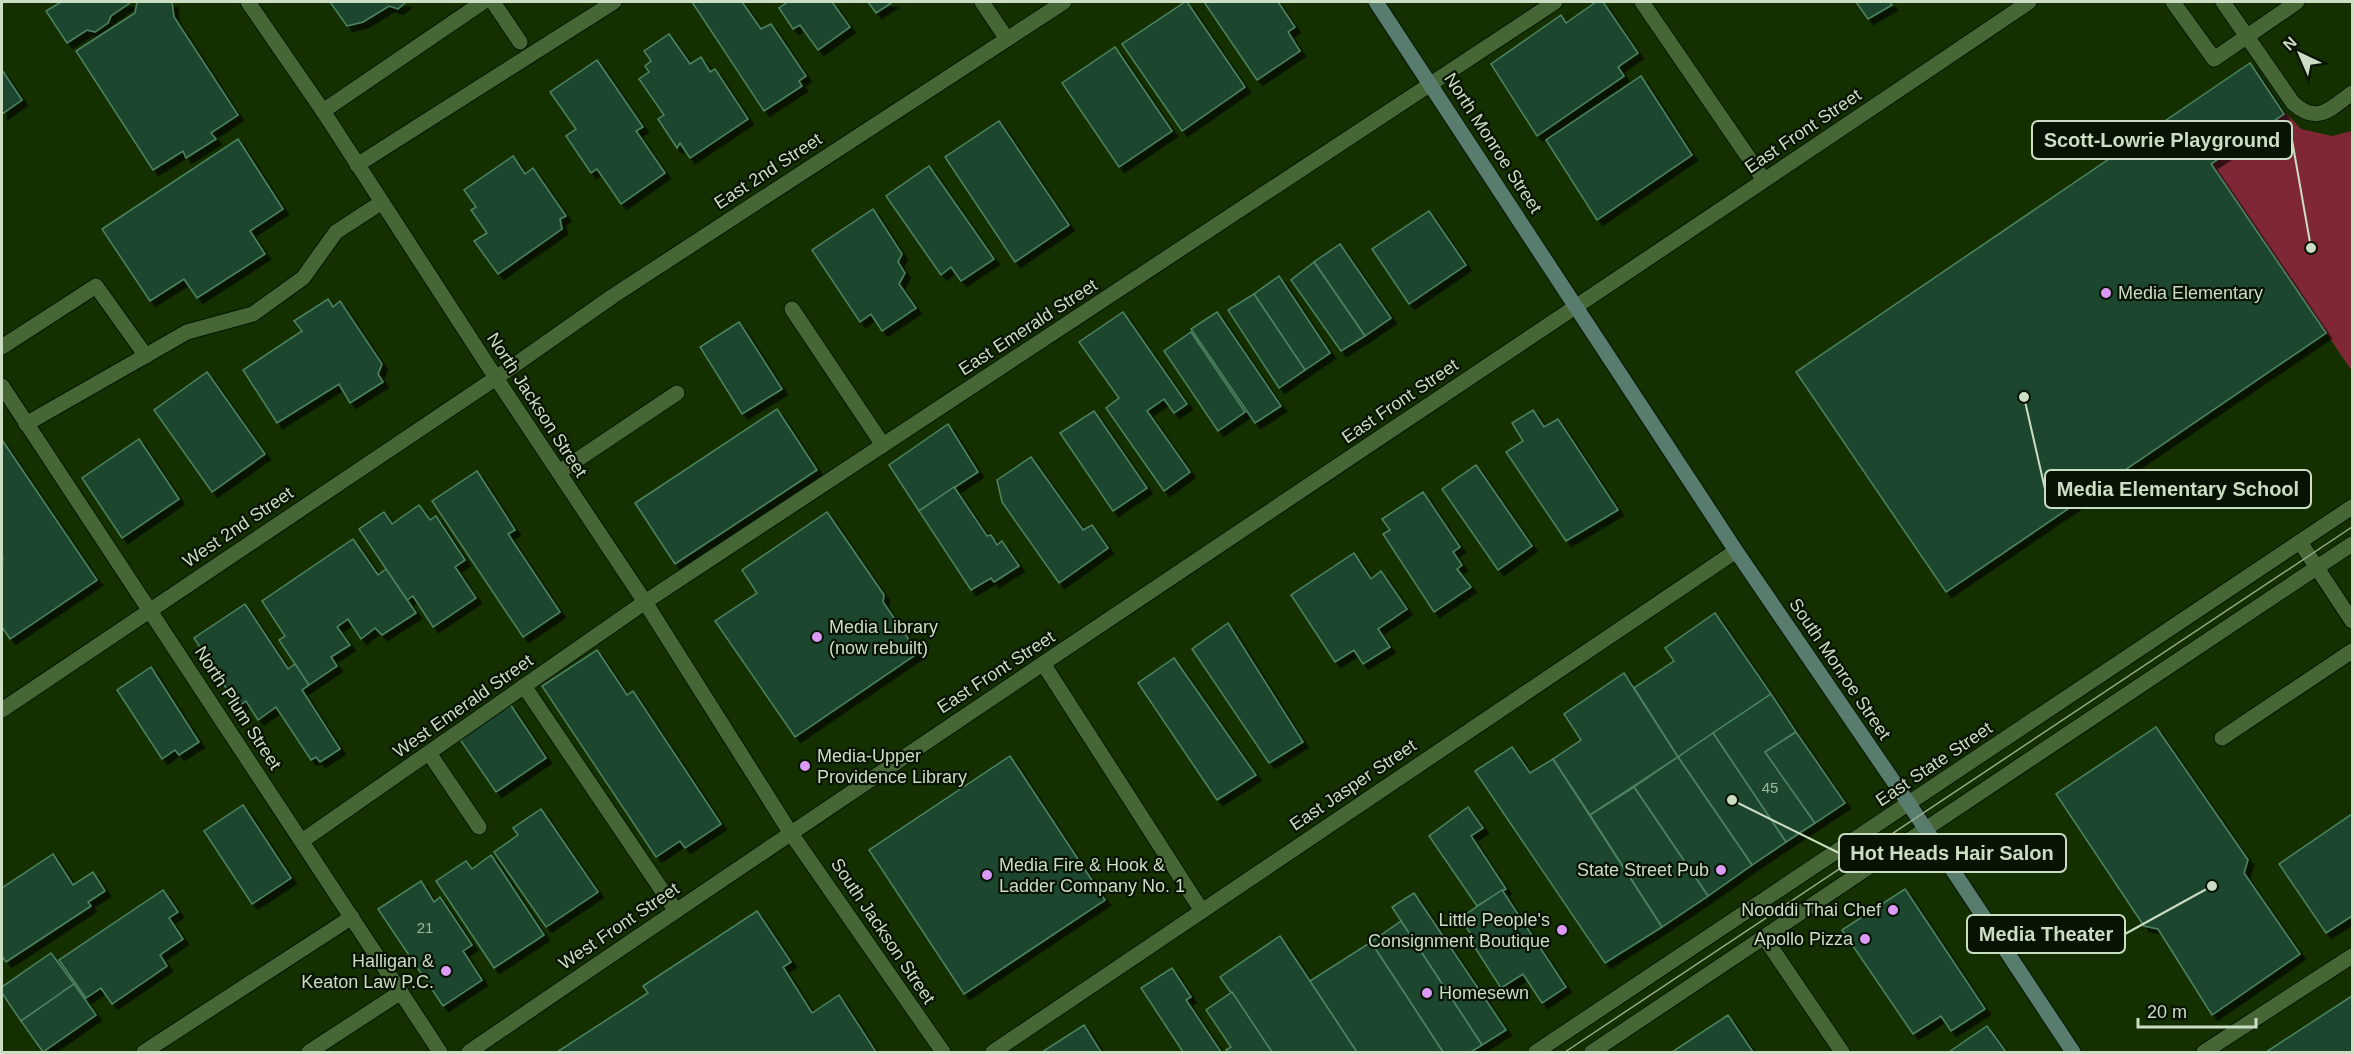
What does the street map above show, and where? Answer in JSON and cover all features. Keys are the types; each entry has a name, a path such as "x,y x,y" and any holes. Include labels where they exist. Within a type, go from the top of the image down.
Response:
{"main road":[{"name":"North Monroe Street","path":"1376,2 1432,84 1576,307"},
{"name":"South Monroe Street","path":"1576,307 1736,551 1926,829 2073,1053"}],"street":[{"name":"North Jackson Street","path":"248,2 323,111 645,602 790,832"},
{"path":"323,111 483,2"},
{"path":"493,2 520,42"},
{"path":"357,165 614,2"},
{"path":"982,2 1007,39"},
{"name":"East 2nd Street","path":"496,378 613,296 1064,2"},
{"name":"East Emerald Street","path":"645,602 1554,2"},
{"path":"1642,2 1764,180"},
{"name":"East Front Street","path":"790,832 1044,665 2030,2"},
{"path":"2173,2 2214,59 2297,2"},
{"path":"2223,2 2293,104 2303,112 2314,115 2326,112 2352,93"},
{"path":"26,424 187,332 253,314 303,278 336,232 382,202"},
{"path":"2,347 96,286 146,356"},
{"path":"792,309 883,445"},
{"name":"West 2nd Street","path":"2,710 496,378"},
{"name":"North Plum Street","path":"2,386 440,1053"},
{"path":"558,472 678,393"},
{"name":"East State Street","path":"1536,1053 2352,507"},
{"path":"2300,542 2352,621"},
{"path":"1592,1053 2352,544"},
{"name":"East Jasper Street","path":"993,1053 1736,551"},
{"name":"West Emerald Street","path":"302,841 645,602"},
{"path":"2222,738 2352,651"},
{"path":"1044,665 1202,911"},
{"path":"524,686 675,911"},
{"path":"429,753 479,827"},
{"name":"West Front Street","path":"469,1053 790,832"},
{"name":"South Jackson Street","path":"790,832 943,1053"},
{"path":"144,1053 351,917"},
{"path":"1764,937 1842,1053"},
{"path":"2204,1053 2352,956"},
{"path":"309,1053 401,992"}],"shaded area":[{"path":"2286,113 2301,129 2332,136 2352,131 2352,371 2211,164"}],"building":[{"path":"61,2 130,3 111,16 108,23 95,32 87,30 67,43 46,11"},
{"path":"137,2 172,2 174,17 238,115 211,133 216,139 186,158 183,151 153,170 76,51 135,13"},
{"path":"330,2 406,2 398,9 389,6 363,22 347,26"},
{"path":"692,2 742,2 761,29 771,24 806,76 799,81 802,86 764,111"},
{"path":"785,2 832,2 850,27 818,50 800,25 793,29 779,8"},
{"path":"868,2 893,2 876,13"},
{"path":"1185,2 1245,87 1182,131 1122,44"},
{"path":"1204,2 1278,2 1295,27 1288,32 1300,51 1257,80"},
{"path":"1596,2 1603,2 1638,53 1618,67 1624,76 1537,136 1491,64 1561,15 1566,23"},
{"path":"1856,2 1890,2 1892,5 1868,19"},
{"path":"669,34 690,64 701,57 710,72 715,69 748,119 690,158 680,143 677,148 658,119 664,115 639,79 649,72 645,66 651,61 644,51"},
{"path":"1115,47 1172,131 1119,167 1062,83"},
{"path":"597,60 643,127 636,131 665,173 621,204 597,169 591,173 566,136 576,129 550,92"},
{"name":"Media Elementary","path":"2250,63 2284,114 2211,164 2326,333 1946,592 1796,372"},
{"path":"2,70 22,100 2,114"},
{"path":"1641,76 1692,155 1597,220 1546,140"},
{"path":"999,121 1069,225 1015,262 945,157"},
{"path":"238,139 283,209 250,231 265,254 197,298 184,279 150,301 102,229"},
{"path":"513,156 525,174 533,168 566,216 560,219 562,229 498,274 474,241 487,233 471,210 476,207 464,190"},
{"path":"929,166 994,259 961,281 951,267 941,275 886,196"},
{"path":"873,209 902,254 898,262 905,273 899,284 916,308 882,331 871,314 860,322 812,250"},
{"path":"1429,211 1466,265 1409,304 1372,249"},
{"path":"1340,244 1391,318 1365,336 1314,262"},
{"path":"1314,262 1365,336 1341,351 1291,280"},
{"path":"1279,276 1330,353 1305,370 1254,294"},
{"path":"1254,294 1305,370 1279,388 1228,310"},
{"path":"328,299 333,307 340,301 382,364 378,374 383,382 350,403 339,384 277,423 243,370 302,331 294,321"},
{"path":"1123,312 1187,404 1174,413 1164,399 1147,411 1190,472 1164,491 1106,408 1119,398 1079,342"},
{"path":"1217,312 1281,406 1255,423 1191,329"},
{"path":"739,322 782,389 742,414 700,347"},
{"path":"1191,332 1245,412 1218,431 1164,351"},
{"path":"207,372 265,454 212,492 154,410"},
{"path":"777,409 817,470 675,564 635,503"},
{"path":"1533,410 1544,427 1558,419 1618,510 1566,541 1506,452 1523,441 1512,423"},
{"path":"1094,411 1147,488 1113,511 1060,433"},
{"path":"948,424 978,472 919,511 889,465"},
{"path":"139,439 179,499 122,538 82,478"},
{"path":"2,440 97,580 10,639 2,627"},
{"path":"1031,457 1083,530 1092,525 1108,548 1059,583 1002,502 997,480"},
{"path":"1476,465 1532,546 1498,570 1442,489"},
{"path":"477,471 515,530 508,534 560,612 523,637 432,501"},
{"path":"954,487 987,536 991,535 997,545 1002,541 1019,566 994,582 991,578 971,590 919,511"},
{"path":"1423,492 1460,547 1453,552 1462,565 1457,569 1471,587 1434,612 1383,534 1390,530 1382,519"},
{"path":"419,505 430,520 436,516 465,560 455,567 476,598 433,627 413,596 407,600 359,529 384,512 392,524"},
{"name":"Media Library (now rebuilt)","path":"827,512 884,595 883,602 918,653 795,737 715,621 757,593 742,570"},
{"path":"353,539 378,575 386,569 416,613 382,635 375,628 361,639 348,619 337,627 350,645 331,657 337,666 309,685 279,640 285,636 262,601"},
{"path":"1354,553 1371,579 1381,571 1407,609 1378,629 1390,647 1363,664 1354,650 1335,662 1291,595"},
{"path":"245,604 288,669 295,664 309,685 302,690 340,749 320,762 316,757 311,760 276,707 258,720 246,701 238,707 194,638"},
{"path":"1715,613 1771,694 1678,757 1634,688 1674,661 1665,648"},
{"path":"1228,623 1303,742 1269,763 1192,649"},
{"path":"597,650 627,695 633,691 721,824 685,848 680,841 656,857 542,686"},
{"path":"1174,658 1256,775 1217,800 1138,683"},
{"path":"151,667 199,742 179,755 175,750 162,759 117,690"},
{"path":"1624,673 1678,757 1590,815 1553,759 1581,740 1564,714"},
{"path":"1771,694 1796,732 1765,752 1815,823 1786,842 1713,733"},
{"path":"510,704 546,758 496,792 459,738"},
{"path":"2156,727 2248,860 2244,873 2300,954 2212,1015 2158,929 2144,926 2056,794"},
{"path":"1796,732 1845,803 1815,823 1765,752"},
{"path":"1713,733 1786,842 1752,865 1678,757"},
{"path":"1512,747 1530,773 1553,759 1662,927 1605,963 1475,771"},
{"name":"Media Fire & Hook & Ladder Company No. 1","path":"1010,756 1105,900 964,994 869,850"},
{"path":"1678,757 1752,865 1708,896 1634,787"},
{"path":"1634,787 1708,896 1662,927 1590,815"},
{"path":"243,805 291,878 252,904 204,831"},
{"path":"1468,807 1483,828 1471,836 1506,889 1477,906 1429,836"},
{"path":"541,809 598,892 546,927 494,852 518,835 513,828"},
{"path":"2352,814 2352,916 2326,933 2279,864"},
{"path":"53,854 73,885 93,872 105,891 88,902 91,906 6,962 2,956 2,888"},
{"path":"491,855 544,935 494,968 436,881 466,861 472,869"},
{"path":"421,881 434,902 440,897 472,945 463,951 482,980 443,1006 378,909"},
{"path":"1905,889 1985,1009 1951,1031 1941,1016 1913,1034 1842,930"},
{"path":"163,890 178,912 169,918 183,939 160,955 167,966 112,1004 101,988 86,998 59,960"},
{"path":"1502,890 1566,987 1542,1003 1523,974 1501,988 1472,943 1475,940 1460,918"},
{"path":"1414,893 1506,1030 1482,1045 1392,907"},
{"path":"757,911 791,962 783,967 812,1013 839,995 876,1052 557,1052 648,993 643,986"},
{"name":"Homesewn","path":"1401,921 1482,1045 1471,1052 1443,1052 1371,942"},
{"path":"1280,936 1357,1052 1272,1052 1220,977"},
{"path":"1371,942 1443,1052 1357,1052 1310,981"},
{"path":"51,953 74,984 21,1021 2,993 2,987"},
{"path":"1172,968 1191,997 1186,1000 1221,1052 1183,1052 1141,988"},
{"path":"74,984 96,1015 43,1052 21,1021"},
{"path":"1232,992 1272,1052 1228,1052 1226,1050 1231,1047 1206,1010"},
{"path":"2352,996 2352,1052 2266,1052"},
{"path":"1728,1015 1753,1052 1672,1052"},
{"path":"1084,1025 1101,1052 1042,1052"},
{"path":"1987,1026 2006,1052 1949,1052"}],"tram line":[{"path":"1565,1052 2352,527"}],"place":[{"name":"Scott-Lowrie Playground","path":"2311,248"},
{"name":"Media Elementary","path":"2106,293"},
{"name":"Media Elementary School","path":"2024,397"},
{"name":"Media Library (now rebuilt)","path":"817,637"},
{"name":"Media-Upper Providence Library","path":"805,766"},
{"name":"Hot Heads Hair Salon","path":"1732,800"},
{"name":"State Street Pub","path":"1721,870"},
{"name":"Media Fire & Hook & Ladder Company No. 1","path":"987,875"},
{"name":"Media Theater","path":"2212,886"},
{"name":"Nooddi Thai Chef","path":"1893,910"},
{"name":"Little People's Consignment Boutique","path":"1562,930"},
{"name":"Apollo Pizza","path":"1865,939"},
{"name":"Halligan & Keaton Law P.C.","path":"446,971"},
{"name":"Homesewn","path":"1427,993"}]}
